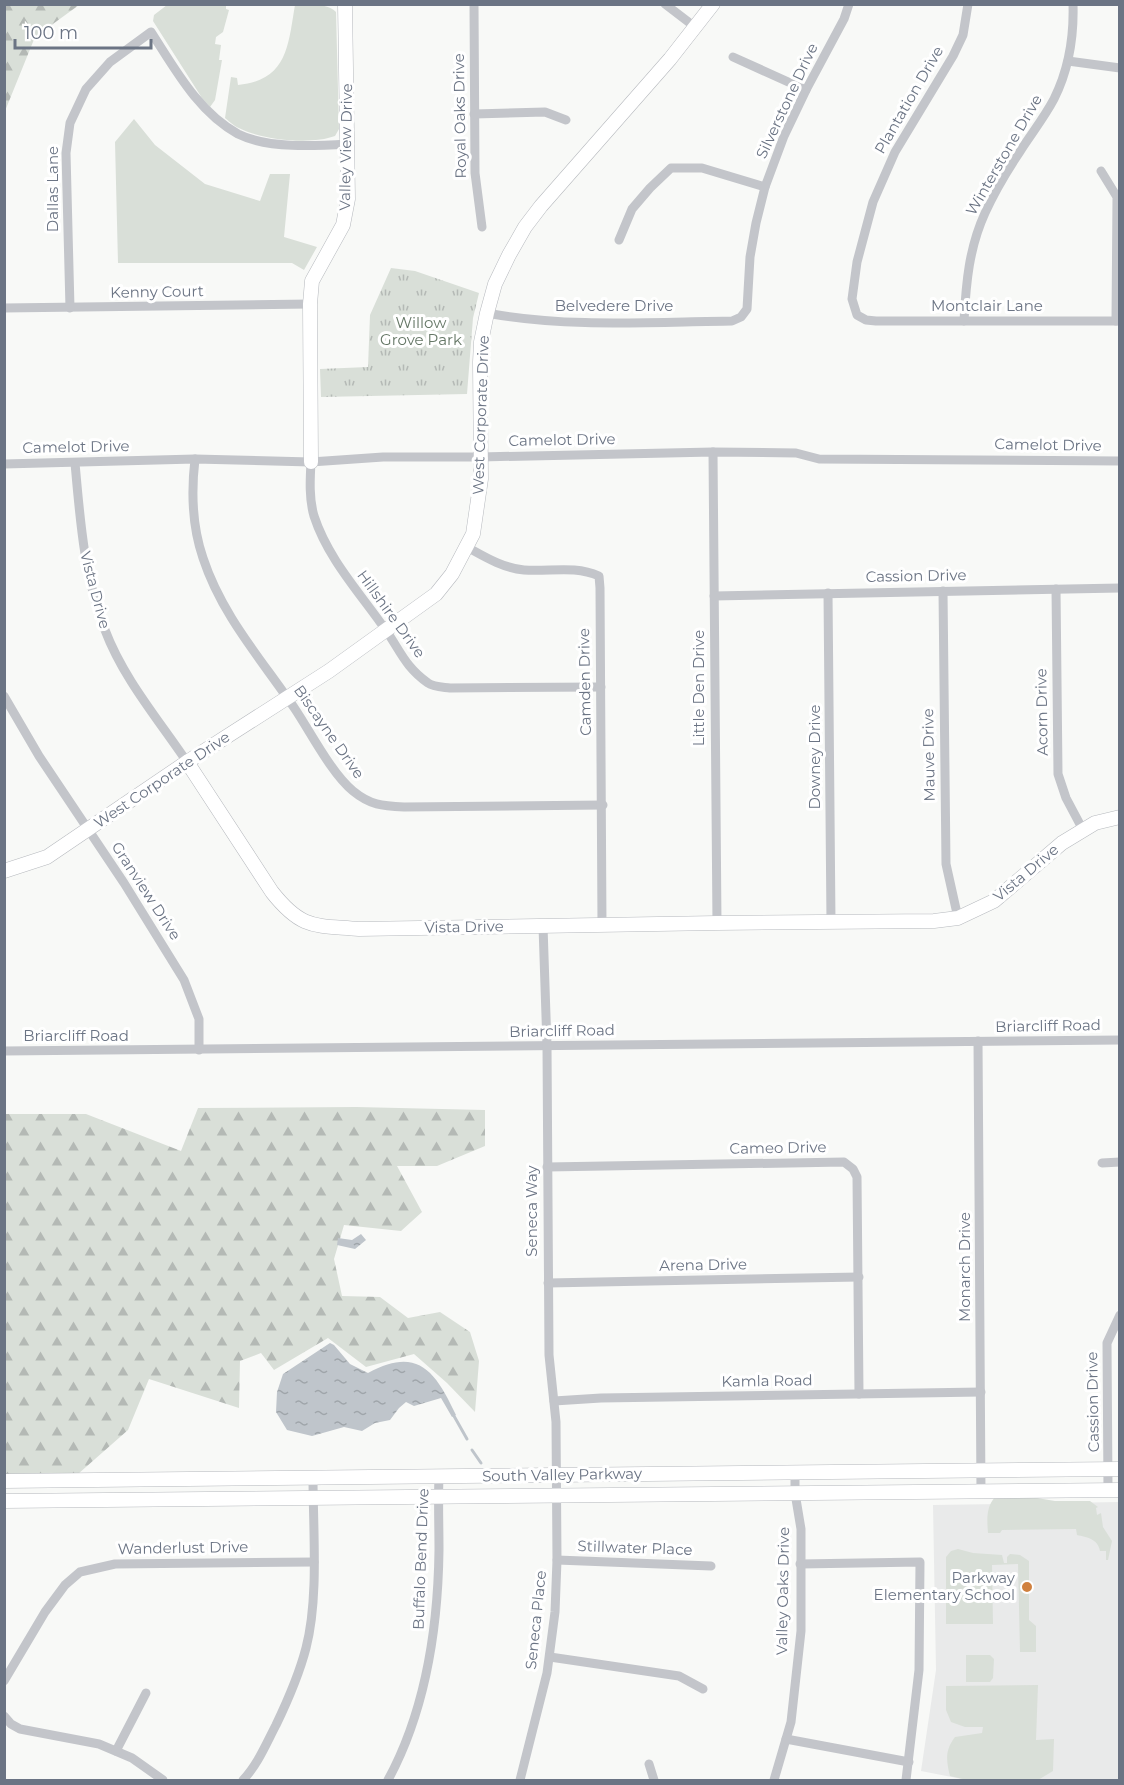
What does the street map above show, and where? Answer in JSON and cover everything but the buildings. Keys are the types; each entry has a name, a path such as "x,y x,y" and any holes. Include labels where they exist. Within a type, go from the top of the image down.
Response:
{"street":[{"name":"Valley View Drive","path":"311,462 310,304 312,281 343,225 348,199 345,4"},
{"name":"Royal Oaks Drive","path":"474,4 475,173 482,227"},
{"path":"665,4 695,27"},
{"name":"West Corporate Drive","path":"4,871 47,857 387,631 436,594 452,574 473,534 481,479 481,342 487,312 500,274 525,227 619,114 670,59 713,4"},
{"name":"Silverstone Drive","path":"741,317 747,309 750,257 765,187 784,136 844,19 849,4"},
{"name":"Plantation Drive","path":"857,315 852,298 857,262 873,201 895,152 953,56 963,35 968,4"},
{"name":"Winterstone Drive","path":"964,321 970,253 985,212 1018,153 1039,125 1054,99 1068,61 1073,4"},
{"name":"Dallas Lane","path":"70,308 66,153 70,123 86,90 110,62 152,32 179,76 205,108 239,135 264,142 296,145 348,144"},
{"path":"733,57 806,90"},
{"path":"1068,61 1119,68"},
{"path":"474,114 545,112 566,120"},
{"path":"619,240 632,209 671,168 702,168 765,187"},
{"path":"1101,171 1117,197 1118,321"},
{"name":"Kenny Court","path":"4,308 310,304"},
{"name":"Belvedere Drive","path":"487,312 535,321 732,321 741,317"},
{"name":"Montclair Lane","path":"857,315 866,320 876,321 1118,321"},
{"name":"Camelot Drive","path":"4,464 195,459 311,462 383,457 713,452 796,453 819,459 1119,461"},
{"name":"Little Den Drive","path":"713,452 717,923"},
{"name":"Biscayne Drive","path":"195,459 192,482 193,512 197,535 210,578 235,626 340,777 352,790 376,805 404,807 603,805"},
{"name":"Hillshire Drive","path":"311,462 311,502 321,533 350,582 387,631 409,666 430,685 450,688 601,687"},
{"name":"Vista Drive","path":"75,463 84,550 96,605 105,631 147,705 272,892 286,910 309,925 359,929 934,921 958,918 994,901 1062,843 1095,823 1119,818"},
{"name":"Camden Drive","path":"467,547 511,568 585,570 599,576 603,805 602,925"},
{"name":"Cassion Drive","path":"714,596 1119,588"},
{"name":"Acorn Drive","path":"1056,589 1058,774 1066,798 1083,830"},
{"name":"Mauve Drive","path":"943,591 946,864 958,918"},
{"name":"Downey Drive","path":"828,593 831,922"},
{"name":"Granview Drive","path":"4,696 39,756 184,980 199,1019 200,1050"},
{"name":"Seneca Way","path":"543,926 547,1046 549,1355 554,1401 556,1496"},
{"name":"Briarcliff Road","path":"4,1051 1119,1040"},
{"name":"Monarch Drive","path":"978,1041 981,1491"},
{"name":"Cameo Drive","path":"547,1167 844,1162 854,1170 857,1177 859,1394"},
{"path":"1102,1163 1119,1162"},
{"name":"Arena Drive","path":"548,1283 859,1278"},
{"name":"Cassion Drive","path":"1114,1490 1107,1343 1119,1315"},
{"name":"Kamla Road","path":"554,1401 601,1398 981,1392"},
{"name":"South Valley Parkway","path":"4,1481 1114,1469"},
{"name":"Valley Oaks Drive","path":"774,1780 791,1722 801,1631 801,1529 795,1493 795,1473"},
{"name":"Buffalo Bend Drive","path":"388,1780 415,1716 430,1655 437,1599 440,1476"},
{"path":"243,1780 260,1757 291,1693 306,1646 314,1562 313,1478"},
{"name":"South Valley Parkway","path":"4,1501 1114,1490"},
{"name":"Seneca Place","path":"520,1780 550,1657 557,1560 556,1496"},
{"name":"Stillwater Place","path":"557,1560 711,1566"},
{"name":"Wanderlust Drive","path":"4,1682 45,1612 65,1585 80,1572 115,1564 314,1562"},
{"path":"800,1564 920,1562 919,1671 906,1780"},
{"path":"550,1657 679,1676 703,1689"},
{"path":"116,1751 146,1693"},
{"path":"4,1716 11,1724 20,1728 99,1744 132,1758 163,1780"},
{"path":"786,1739 909,1762"},
{"path":"649,1764 654,1780"}],"shaded area":[{"name":"Parkway Elementary School","path":"1119,1502 1119,1780 967,1780 921,1771 936,1670 933,1505"}],"green space":[{"path":"5,4 79,5 35,37 5,111"},
{"path":"167,5 226,5 226,9 229,10 223,32 216,37 215,44 221,45 219,60 222,60 215,100 210,107 153,21 154,15"},
{"path":"295,5 322,6 336,12 339,129 335,136 325,139 301,141 262,136 239,128 225,118 231,77 237,78 238,85 255,82 267,76 283,58"},
{"path":"134,119 155,145 205,184 260,201 270,174 290,174 284,237 317,247 304,270 292,263 118,263 115,142"},
{"name":"Willow Grove Park","path":"391,268 415,271 479,293 473,318 467,394 321,397 320,369 368,367 370,315"},
{"path":"356,1107 485,1110 485,1146 437,1166 397,1166 422,1212 401,1231 344,1225 334,1259 342,1296 380,1297 408,1318 440,1312 470,1332 479,1361 475,1412 414,1354 366,1367 328,1338 274,1370 261,1353 240,1361 239,1408 149,1379 128,1430 78,1474 5,1475 4,1114 86,1114 181,1151 198,1108"},
{"path":"995,1497 1090,1501 1098,1507 1096,1508 1097,1515 1101,1513 1103,1527 1112,1541 1108,1560 1106,1560 1106,1551 1100,1551 1092,1539 1077,1535 1076,1529 1002,1530 1000,1533 988,1533 987,1519"},
{"path":"958,1549 973,1553 1002,1555 1004,1563 1007,1563 1007,1557 1010,1554 1020,1555 1029,1561 1029,1620 1036,1626 1036,1652 1020,1652 1018,1564 992,1565 993,1624 946,1624 946,1557 951,1551"},
{"path":"966,1655 990,1655 994,1659 993,1678 990,1682 966,1682"},
{"path":"1038,1685 1036,1740 1054,1739 1053,1771 1038,1780 967,1780 950,1776 947,1755 949,1746 955,1737 982,1733 983,1727 965,1727 951,1722 946,1710 946,1686"}],"water":[{"path":"361,1234 366,1240 355,1249 337,1245 338,1238 352,1240"},
{"path":"330,1343 350,1364 368,1373 385,1365 399,1362 422,1367 440,1386 456,1415 452,1417 441,1398 414,1406 406,1402 390,1420 375,1423 362,1431 344,1427 312,1436 287,1430 276,1412 277,1392 283,1374"}],"waterway":[{"path":"454,1416 467,1439"},
{"path":"472,1450 481,1463"}],"place":[{"name":"Parkway Elementary School","path":"1027,1587"}]}
